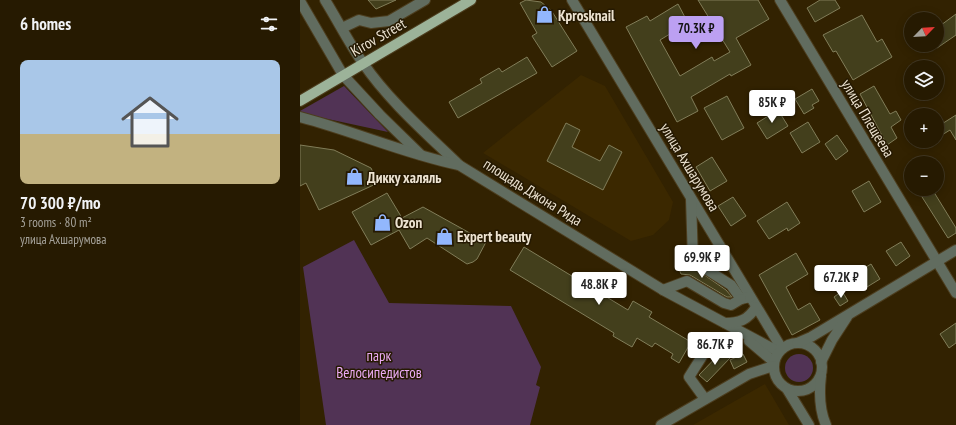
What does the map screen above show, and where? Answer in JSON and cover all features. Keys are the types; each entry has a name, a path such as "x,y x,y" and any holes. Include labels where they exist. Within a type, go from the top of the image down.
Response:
{"main road":[{"name":"Kirov Street","path":"300,101 459,3 471,0"}],"street":[{"path":"325,0 363,63 399,106 459,164"},
{"path":"342,28 359,20 371,23 389,21 425,0"},
{"name":"улица Ахшарумова","path":"572,0 691,197 746,298 756,307 780,351"},
{"name":"улица Плещеева","path":"780,0 956,293"},
{"path":"300,1 343,75 380,115 424,158"},
{"name":"площадь Джона Рида","path":"300,117 326,124 424,158 459,164 663,290 725,323 774,364"},
{"path":"663,290 687,281 724,303 731,305 746,298 731,285 693,261 691,197"},
{"path":"821,374 817,382 804,391 796,392 788,389 777,380 774,364 780,351 789,345 811,337 956,250"},
{"path":"725,323 744,320 749,317 756,307"},
{"path":"826,425 822,416 819,396 821,362 832,340 848,315"},
{"name":"площадь Джона Рида","path":"735,330 780,351"},
{"path":"797,343 812,348 821,362"},
{"path":"704,399 689,377 706,350"},
{"path":"660,425 749,374 774,364"},
{"path":"788,389 809,425"}],"shaded area":[{"path":"581,75 605,86 673,202 669,220 653,235 631,241 483,153"},
{"path":"765,384 789,425 693,425"}],"green space":[{"path":"344,86 388,132 300,113 300,111"},
{"name":"парк Велосипедистов","path":"354,240 389,303 511,306 541,367 536,385 540,387 530,425 326,425 303,267"},
{"path":"799,354 809,358 813,368 809,378 799,382 789,378 785,368 789,358"}],"building":[{"path":"368,0 396,0 376,9"},
{"path":"526,0 541,2 551,10 577,51 552,67 532,36 537,33 520,3"},
{"path":"698,0 758,0 769,19 736,38 751,65 731,76 730,74 691,97 698,111 677,122 626,27 647,16 650,21 678,4 688,23 660,40 680,76 712,57 714,61 730,52"},
{"path":"820,0 835,0 840,8 815,22 807,8"},
{"path":"956,14 956,35 944,43 944,23"},
{"path":"862,15 877,42 882,39 892,57 853,80 836,51 833,52 823,35"},
{"path":"527,57 537,73 458,118 449,102 482,83 480,79 499,68 502,72"},
{"path":"874,86 890,114 896,111 901,120 891,127 897,138 887,145 860,94"},
{"path":"812,89 819,101 812,105 814,108 804,114 795,99"},
{"path":"727,96 744,128 722,140 704,108"},
{"path":"778,110 788,126 767,139 757,123"},
{"path":"956,115 956,140 950,130 944,134 944,123"},
{"path":"808,122 820,142 802,153 790,133"},
{"path":"566,123 580,130 572,147 600,161 609,145 622,152 603,190 547,161"},
{"path":"837,135 848,151 836,160 825,144"},
{"path":"300,145 334,150 371,168 378,183 319,210 306,183 300,186"},
{"path":"712,157 727,181 710,191 696,167"},
{"path":"869,181 881,202 864,212 852,191"},
{"path":"387,193 402,218 423,207 486,242 477,259 467,264 427,238 410,249 399,230 371,245 352,212"},
{"path":"921,196 936,196 956,228 956,233 948,238"},
{"path":"733,197 746,216 731,226 718,206"},
{"path":"787,202 800,223 788,231 787,228 769,239 757,221"},
{"path":"901,242 910,256 896,266 886,251"},
{"path":"524,247 628,310 633,301 652,312 649,317 691,342 679,363 671,358 673,354 655,343 652,347 637,338 632,347 613,336 614,333 510,270"},
{"path":"796,253 808,274 786,287 798,310 810,303 820,320 792,335 759,275"},
{"path":"687,263 726,290 732,297 727,297 690,275 681,274 679,269 682,264"},
{"path":"871,264 880,279 867,287 858,272"},
{"path":"842,291 848,301 840,306 834,297"},
{"path":"956,323 956,343 949,348 940,334"},
{"path":"724,349 731,357 707,382 699,375"},
{"path":"743,354 747,362 734,369 730,360"}],"place":[{"name":"Kprosknail","path":"545,15"},
{"name":"Дикку халяль","path":"354,177"},
{"name":"Ozon","path":"382,222"},
{"name":"Expert beauty","path":"444,236"}]}
